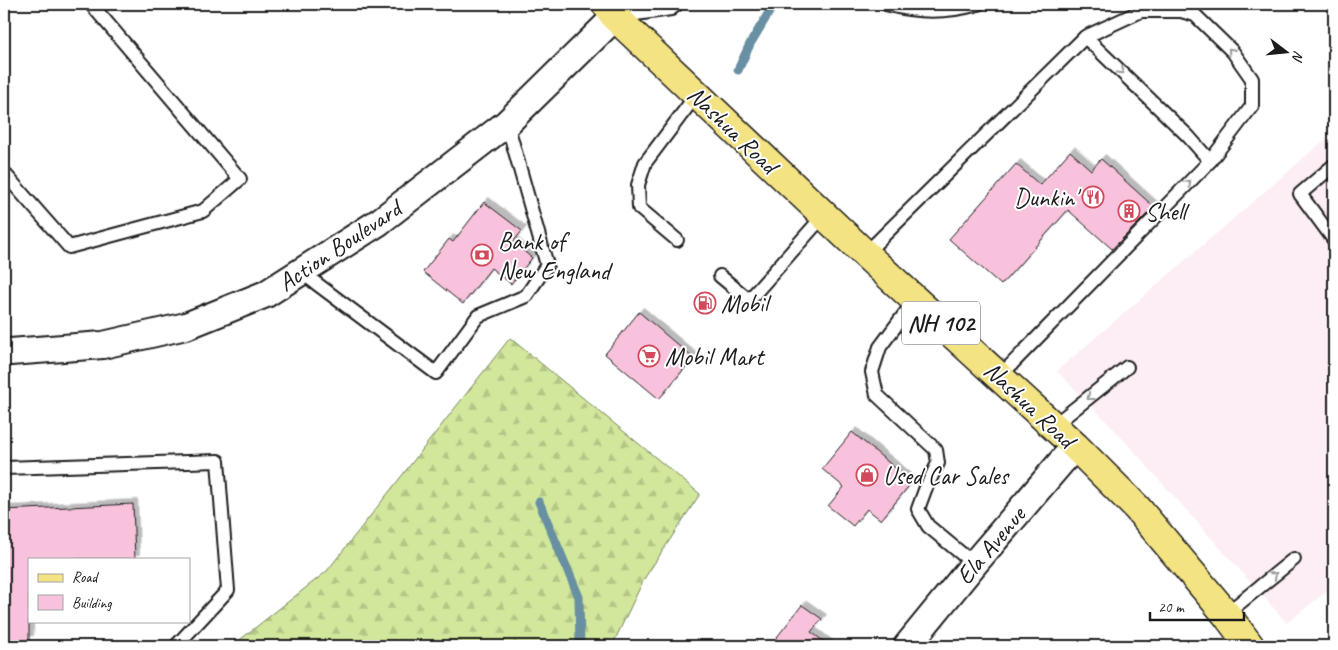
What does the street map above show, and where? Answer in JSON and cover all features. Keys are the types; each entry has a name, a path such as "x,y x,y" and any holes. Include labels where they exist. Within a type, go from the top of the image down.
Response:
{"main road":[{"name":"Nashua Road","path":"584,4 614,8 697,94 865,254 1075,446 1137,508 1226,614 1250,646"}],"street":[{"name":"Action Boulevard","path":"4,351 103,345 186,326 266,294 379,222 507,123 614,8"},
{"name":"Ela Avenue","path":"907,646 1075,446"}],"lane":[{"path":"4,173 69,247 203,211 240,178 91,4"},
{"path":"614,8 671,9 677,4"},
{"path":"886,4 904,9 942,11 978,4"},
{"path":"865,254 1085,37 1141,11 1181,11 1195,15 1233,52 1252,79 1252,106 1210,161 1000,376"},
{"path":"1085,37 1188,136 1210,161"},
{"path":"677,240 639,208 638,185 645,163 697,94"},
{"path":"300,272 436,373 478,316 526,296 547,265 507,123"},
{"path":"1334,166 1300,194 1334,240"},
{"path":"720,276 748,300 824,215"},
{"path":"915,300 880,347 872,372 877,395 936,450 938,463 918,509 928,526 974,564"},
{"path":"1052,426 1127,367"},
{"path":"4,468 218,461 228,590 176,646"},
{"path":"1226,614 1294,559"}],"shaded area":[{"path":"1334,132 1334,585 1287,623 1115,430 1057,371"}],"green space":[{"path":"510,338 700,494 644,579 612,646 232,646 327,571"}],"building":[{"path":"1070,151 1091,170 1101,159 1154,207 1112,249 1068,210 1001,285 949,239 1016,164 1040,185"},
{"name":"Bank of New England","path":"484,202 522,231 513,242 532,258 511,284 491,268 463,304 423,272 449,239 453,242"},
{"name":"Mobil Mart","path":"639,312 693,358 659,399 605,354"},
{"name":"Used Car Sales","path":"852,432 912,482 881,520 867,509 853,526 828,506 844,487 822,469"},
{"path":"133,504 135,558 28,558 29,640 4,642 4,510"},
{"path":"802,605 822,619 811,632 830,646 770,646"}],"waterway":[{"path":"738,70 750,44 774,4"},
{"path":"539,502 579,597 580,646"}],"place":[{"name":"Dunkin'","path":"1093,197"},
{"name":"Shell","path":"1129,211"},
{"name":"Bank of New England","path":"482,255"},
{"name":"Mobil","path":"705,303"},
{"name":"Mobil Mart","path":"649,356"},
{"name":"Used Car Sales","path":"867,475"}]}
